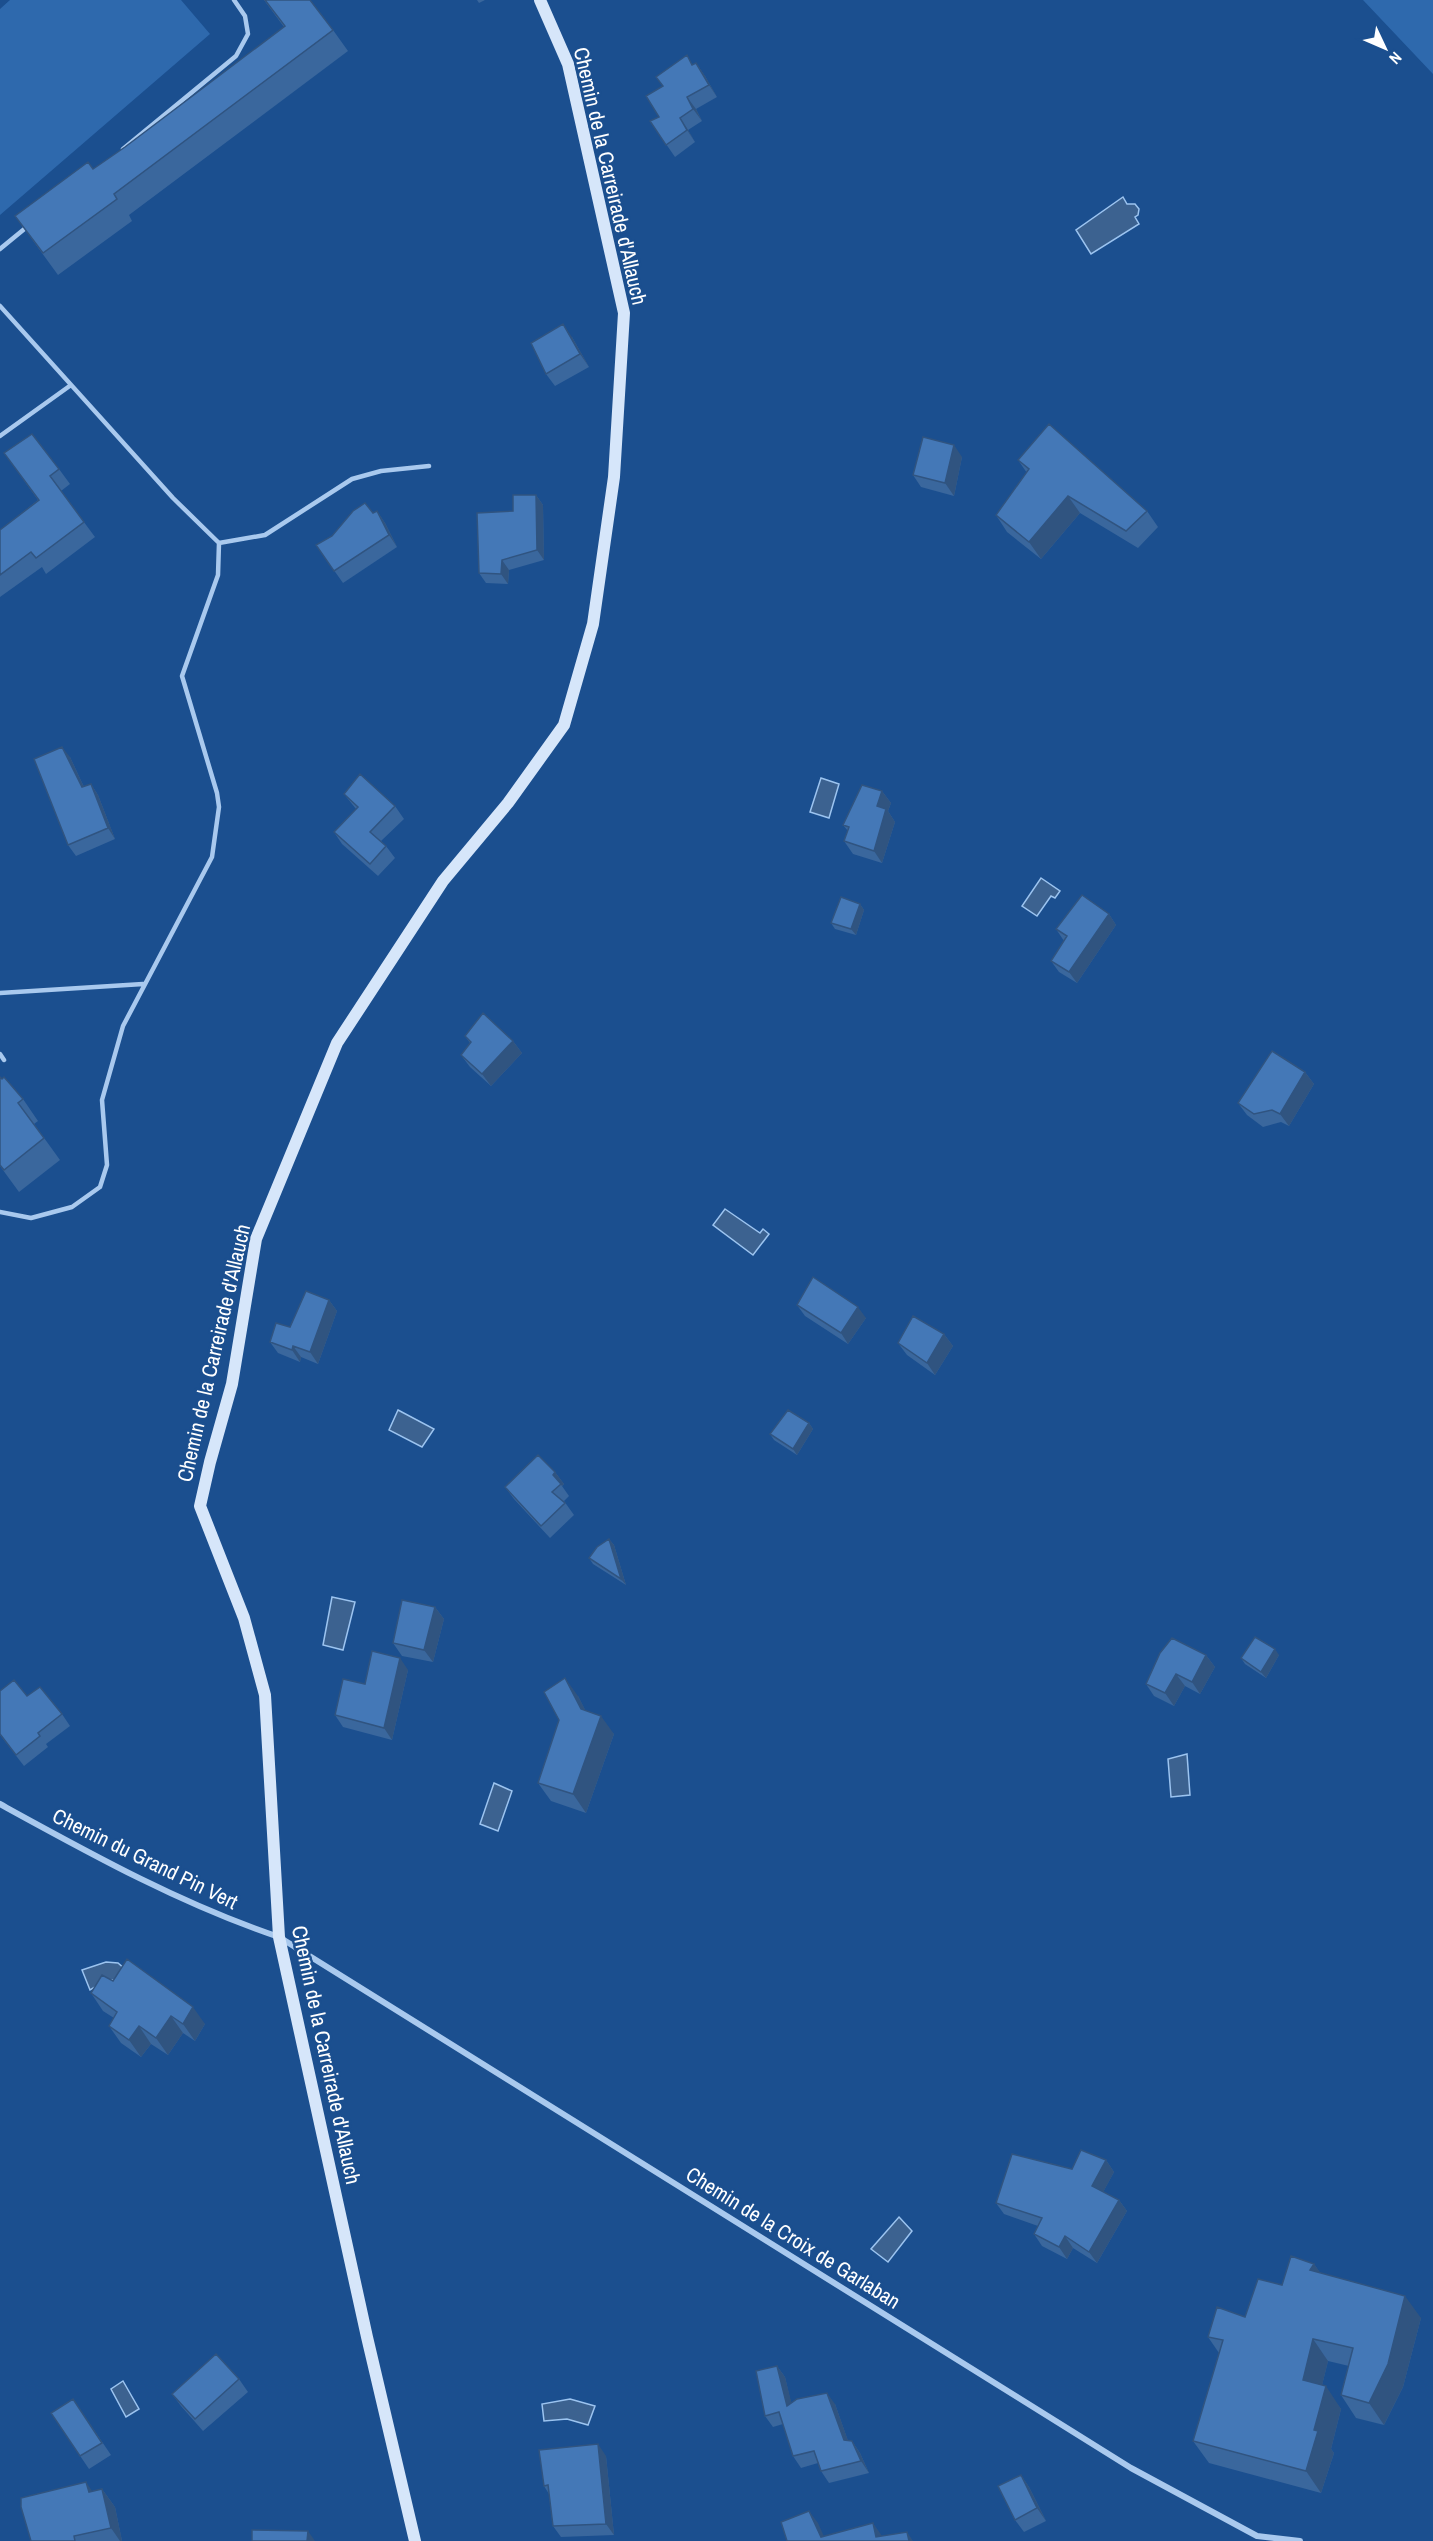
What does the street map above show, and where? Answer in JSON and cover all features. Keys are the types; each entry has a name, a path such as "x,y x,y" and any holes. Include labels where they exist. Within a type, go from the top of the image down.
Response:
{"street":[{"name":"Chemin de la Carreirade d'Allauch","path":"415,2541 367,2337 279,1937 265,1695 244,1617 200,1506 232,1384 256,1239 338,1043 443,881 508,803 564,724 593,624 614,477 624,313 568,64 540,0"},
{"name":"Chemin du Grand Pin Vert","path":"0,1804 109,1864 230,1920 279,1937"},
{"name":"Chemin de la Croix de Garlaban","path":"279,1937 1131,2468 1257,2536 1300,2541"}],"lane":[{"path":"118,153 236,56 248,34 245,16 234,0"},
{"path":"0,249 36,220"},
{"path":"0,306 173,498 219,543 218,575 182,676 218,793 219,807 212,857 143,984 123,1026 102,1100 106,1165 99,1187 72,1206 31,1218 0,1212"},
{"path":"0,436 71,385"},
{"path":"219,543 265,535 352,479 381,471 429,466"},
{"path":"0,993 143,984"},
{"path":"0,1054 4,1060"}],"shaded area":[{"path":"10,0 181,0 210,34 0,215 0,9"},
{"path":"1363,0 1433,0 1433,74"},
{"path":"1123,197 1127,204 1135,204 1139,209 1135,217 1139,224 1091,254 1076,230"},
{"path":"821,778 839,784 829,818 810,812"},
{"path":"1041,878 1060,891 1055,898 1051,896 1037,916 1022,906"},
{"path":"725,1209 760,1233 763,1229 769,1234 753,1255 713,1225"},
{"path":"398,1410 434,1429 422,1447 389,1430"},
{"path":"332,1597 355,1602 343,1650 323,1645"},
{"path":"1187,1754 1190,1795 1171,1797 1168,1759"},
{"path":"494,1783 512,1791 498,1831 480,1824"},
{"path":"106,1962 118,1963 126,1970 121,1979 105,1981 90,1990 82,1970"},
{"path":"899,2217 912,2231 888,2262 871,2249"},
{"path":"123,2381 139,2409 126,2417 111,2389"},
{"path":"570,2399 595,2406 588,2425 567,2419 544,2421 542,2404"}],"building":[{"path":"265,0 310,0 333,30 114,194 117,199 43,253 15,216 88,162 93,169 125,147 285,26"},
{"path":"687,55 692,65 696,63 709,85 687,97 693,109 680,118 687,130 666,145 650,121 659,117 646,96 663,86 656,77"},
{"path":"563,324 580,354 546,374 531,343"},
{"path":"1049,424 1147,511 1126,531 1068,496 1029,542 996,515 1029,469 1018,460"},
{"path":"32,434 59,469 50,476 84,522 36,558 31,552 0,575 0,530 39,500 4,453"},
{"path":"923,437 954,445 945,483 913,475"},
{"path":"513,495 536,495 537,550 502,560 501,574 479,573 477,513 513,511"},
{"path":"365,503 373,513 377,511 389,535 334,571 316,545 332,536 353,511"},
{"path":"62,747 82,787 91,784 108,828 68,845 34,759"},
{"path":"360,774 395,806 370,832 386,846 370,864 334,832 358,807 344,794"},
{"path":"862,785 882,791 877,806 886,809 874,851 844,841 849,827 843,825"},
{"path":"1082,895 1109,914 1069,972 1051,961 1067,936 1056,929"},
{"path":"841,897 860,904 851,929 831,923"},
{"path":"483,1013 513,1041 482,1074 461,1055 471,1042 465,1036"},
{"path":"1272,1051 1305,1072 1280,1114 1272,1110 1254,1114 1238,1103"},
{"path":"0,1077 2,1079 4,1077 23,1099 18,1103 44,1138 4,1170 0,1165"},
{"path":"813,1277 858,1307 841,1333 797,1305"},
{"path":"306,1291 329,1300 310,1352 293,1346 292,1350 270,1342 276,1323 290,1327"},
{"path":"913,1316 944,1334 927,1363 898,1343"},
{"path":"788,1410 809,1423 793,1449 770,1434"},
{"path":"538,1455 555,1472 553,1475 561,1484 552,1492 565,1503 541,1526 505,1487"},
{"path":"609,1539 621,1579 589,1558 597,1547"},
{"path":"402,1600 435,1607 424,1650 393,1643"},
{"path":"1255,1637 1275,1649 1261,1672 1241,1658"},
{"path":"1172,1638 1206,1655 1192,1682 1176,1674 1165,1693 1146,1684 1160,1653"},
{"path":"372,1651 400,1658 384,1728 335,1715 343,1679 365,1684"},
{"path":"565,1678 581,1709 601,1716 573,1794 538,1783 559,1720 544,1692"},
{"path":"14,1680 27,1696 40,1687 62,1714 16,1755 0,1734 0,1691"},
{"path":"127,1959 193,2007 183,2024 171,2016 156,2038 139,2026 129,2040 109,2026 117,2012 91,1993 102,1975 113,1981"},
{"path":"1081,2150 1106,2160 1092,2186 1119,2200 1089,2252 1065,2236 1059,2247 1034,2234 1042,2218 996,2203 1012,2154 1072,2169"},
{"path":"1291,2256 1314,2264 1310,2270 1405,2296 1388,2364 1369,2403 1341,2395 1353,2348 1313,2339 1303,2380 1326,2386 1314,2430 1318,2431 1306,2471 1193,2441 1223,2340 1208,2337 1217,2307 1245,2317 1258,2279 1282,2285"},
{"path":"216,2354 239,2379 195,2419 172,2394"},
{"path":"777,2366 787,2406 797,2399 827,2393 844,2440 852,2441 861,2461 821,2471 814,2451 793,2456 779,2412 765,2416 756,2371"},
{"path":"73,2399 102,2443 80,2456 51,2413"},
{"path":"598,2444 606,2524 553,2526 548,2485 544,2486 539,2450"},
{"path":"1021,2475 1037,2508 1015,2520 998,2486"},
{"path":"86,2482 89,2492 102,2489 111,2528 74,2536 75,2541 31,2541 21,2507 21,2498"},
{"path":"809,2511 821,2537 873,2523 876,2537 907,2532 909,2541 787,2541 781,2522"},
{"path":"252,2530 308,2531 307,2541 252,2541"}]}
